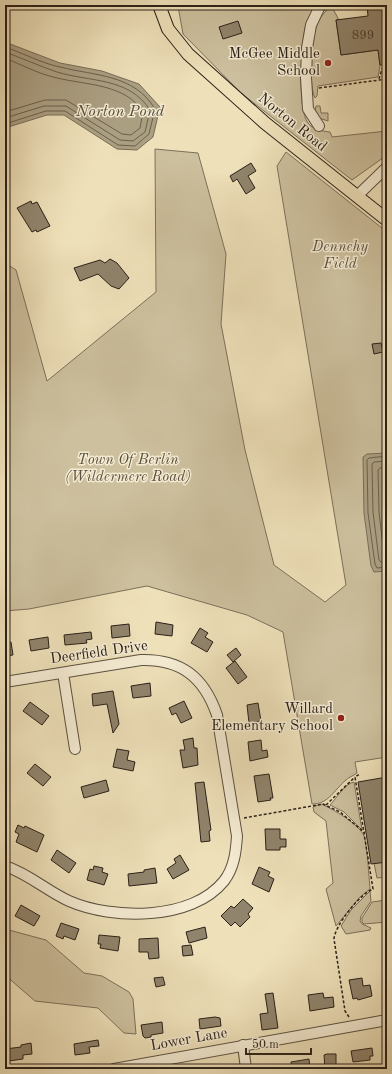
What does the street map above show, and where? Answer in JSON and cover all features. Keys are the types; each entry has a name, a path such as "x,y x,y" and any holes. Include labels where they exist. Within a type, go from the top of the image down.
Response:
{"main road":[{"name":"Norton Road","path":"159,5 168,29 188,54 265,123 387,220"}],"street":[{"path":"319,126 308,109 306,70 307,48 311,25 320,6 323,5"},
{"path":"357,196 387,167"},
{"name":"Deerfield Drive","path":"5,682 141,660 156,659 181,667 194,676 204,686 212,700 217,715 238,836 233,862 223,882 198,902 175,909 136,914 93,909 69,901 30,878 5,866"},
{"path":"63,673 75,749"},
{"name":"Lower Lane","path":"114,1069 387,1020"},
{"path":"243,1045 246,1069"}],"path":[{"path":"379,79 382,69 387,68"},
{"path":"319,88 387,79"},
{"path":"326,805 360,774"},
{"path":"349,1018 345,1011 334,934 349,912 363,896 373,889 356,777"},
{"path":"244,818 321,804 340,812 365,833"}],"green space":[{"path":"213,5 316,5 306,24 303,45 301,90 302,104 308,123 315,129 330,132 332,137 387,131 387,155 352,180 241,93 183,34 178,6 213,7"},
{"path":"330,8 333,9 339,20 336,20 341,55 378,50 380,66 378,77 318,86 317,96 315,98 311,77 313,41 319,20"},
{"path":"316,106 320,106 321,113 328,113 328,121 319,118 315,112"},
{"name":"Town Of Berlin (Wildermere Road)","path":"155,149 198,153 226,254 221,324 245,450 274,565 325,602 346,585 277,166 286,152 387,232 387,757 355,762 357,773 347,779 331,796 323,802 312,804 283,632 247,615 147,586 29,609 5,611 5,263 16,270 47,381 156,292"},
{"path":"354,782 362,830 344,812 330,805 347,785"},
{"path":"321,804 339,813 357,827 364,836 366,846 370,889 360,897 336,926 326,889 333,883 326,821 314,812 313,807"},
{"path":"387,861 387,877 377,878 374,863"},
{"path":"370,891 371,901 361,916 360,921 362,924 371,928 370,930 346,934 341,926 351,910"},
{"path":"387,900 387,922 364,924 362,922 362,918 372,902"},
{"path":"5,929 46,940 84,973 102,976 129,992 133,999 136,1034 124,1033 98,1008 35,1001 5,975"}],"water":[{"name":"Norton Pond","path":"5,42 60,63 102,71 139,84 160,107 153,137 137,150 117,149 64,115 47,115 5,128"},
{"path":"387,453 387,571 374,572 371,566 364,513 363,457 367,454"}],"building":[{"name":"McGee Middle School","path":"367,5 387,5 387,64 380,65 378,50 341,55 336,20 368,16"},
{"path":"238,21 242,33 223,39 219,27"},
{"path":"251,163 256,171 248,176 255,188 246,194 237,179 233,182 230,176"},
{"path":"31,201 32,204 37,202 50,226 37,232 36,230 32,232 17,208"},
{"path":"110,259 117,263 129,278 119,289 111,286 98,274 80,281 74,268 100,260 105,263"},
{"path":"381,343 383,352 374,354 372,344"},
{"path":"156,622 173,625 172,636 155,634"},
{"path":"129,624 130,636 112,638 111,626"},
{"path":"200,628 208,633 205,637 213,642 207,652 191,643"},
{"path":"91,632 92,639 86,640 87,643 65,645 64,635"},
{"path":"48,637 49,648 31,651 29,640"},
{"path":"11,642 13,655 5,656 5,643"},
{"path":"236,648 241,655 233,662 227,655"},
{"path":"235,661 247,677 238,684 226,668"},
{"path":"150,683 151,696 133,698 131,686"},
{"path":"113,691 119,724 113,733 107,704 93,706 92,694"},
{"path":"184,701 192,718 181,723 176,713 172,715 169,708"},
{"path":"30,702 49,716 42,725 23,711"},
{"path":"258,703 261,721 249,723 247,705"},
{"path":"193,738 194,748 197,748 198,765 183,768 180,750 185,750 183,740"},
{"path":"261,740 262,751 267,750 268,757 250,761 248,742"},
{"path":"117,749 129,751 127,760 135,762 133,771 113,767"},
{"path":"35,764 51,777 43,786 27,773"},
{"path":"269,774 273,798 270,798 271,800 258,802 254,776"},
{"path":"387,777 387,862 371,864 358,782"},
{"path":"106,780 109,791 84,798 81,787"},
{"path":"204,782 211,830 209,831 210,841 201,842 195,783"},
{"path":"18,825 24,828 25,826 44,835 37,852 16,842 19,834 15,832"},
{"path":"265,829 280,829 280,839 286,839 286,847 280,847 280,850 266,850"},
{"path":"57,850 76,863 69,873 51,860"},
{"path":"180,855 189,870 173,879 167,869 176,863 174,859"},
{"path":"94,866 103,868 102,872 108,874 104,885 87,880 90,869 93,870"},
{"path":"259,867 270,872 268,876 274,879 269,892 252,884"},
{"path":"155,868 157,883 129,886 128,874 144,872 144,870"},
{"path":"243,899 253,908 248,914 250,917 240,927 235,922 231,926 221,916 231,906 234,908"},
{"path":"21,905 40,916 34,926 15,916"},
{"path":"61,923 79,929 75,940 64,936 63,939 56,936"},
{"path":"205,927 207,938 189,943 186,932"},
{"path":"99,935 120,937 118,951 100,948 101,944 98,944"},
{"path":"158,938 159,958 149,959 148,952 139,952 139,939"},
{"path":"191,945 193,955 183,956 182,946"},
{"path":"163,977 165,985 156,987 154,978"},
{"path":"362,978 363,986 370,985 372,996 358,1000 357,998 353,999 349,980"},
{"path":"273,993 278,1028 262,1030 260,1014 268,1013 265,994"},
{"path":"323,993 324,998 333,997 334,1007 310,1011 308,995"},
{"path":"215,1017 220,1018 221,1026 200,1029 199,1019"},
{"path":"162,1022 163,1033 151,1035 151,1037 145,1038 143,1036 141,1025"},
{"path":"98,1040 99,1046 89,1047 90,1053 75,1055 74,1044"},
{"path":"31,1043 32,1054 23,1055 23,1059 9,1061 9,1056 5,1056 5,1049 21,1047 21,1045"},
{"path":"372,1048 373,1056 370,1056 370,1060 353,1062 351,1051"},
{"path":"336,1054 336,1069 325,1069 324,1055"},
{"path":"309,1059 310,1069 292,1069 291,1062"}],"place":[{"name":"McGee Middle School","path":"328,63"},
{"name":"Willard Elementary School","path":"341,718"}],"park label":[{"name":"Dennehy Field","path":"340,256"}]}
